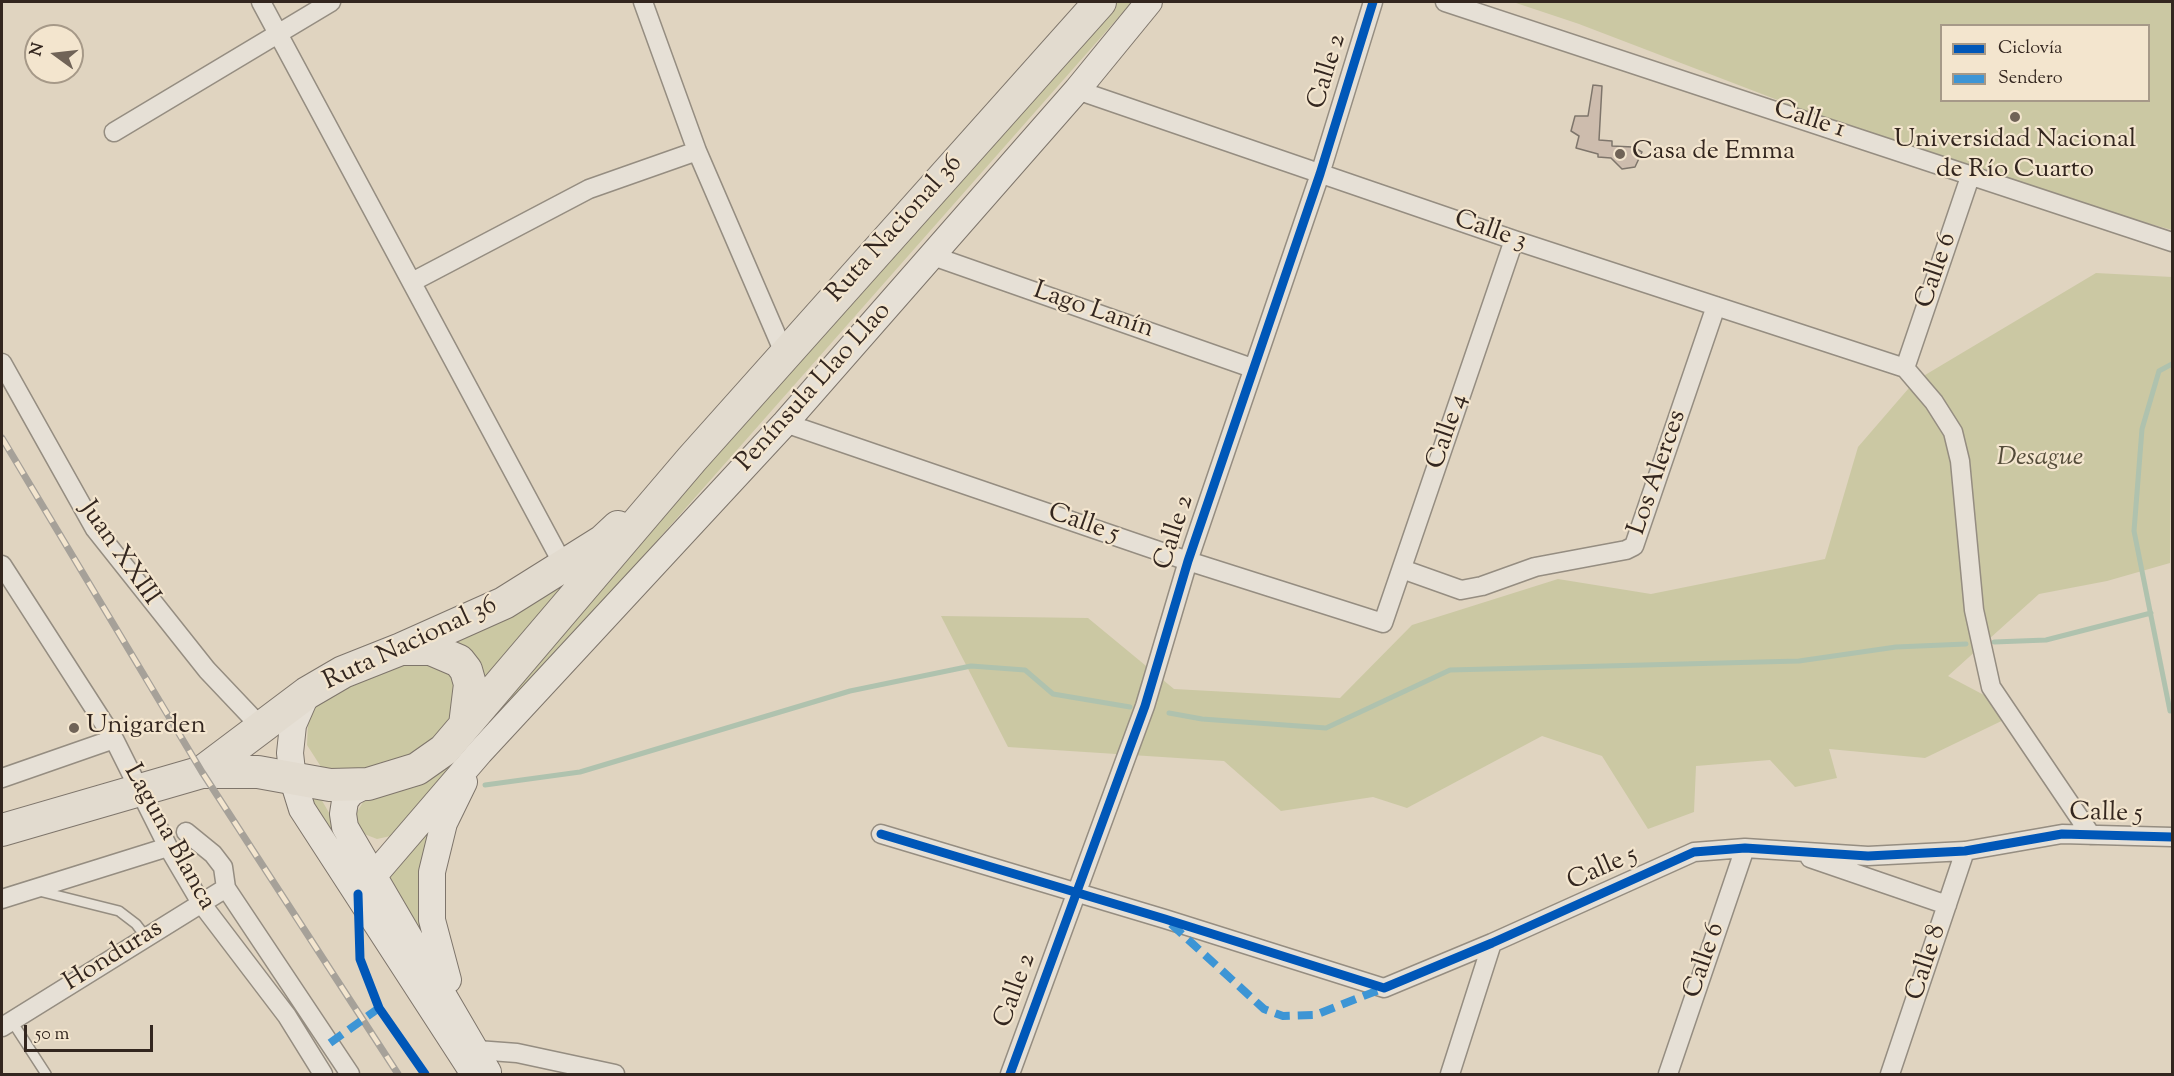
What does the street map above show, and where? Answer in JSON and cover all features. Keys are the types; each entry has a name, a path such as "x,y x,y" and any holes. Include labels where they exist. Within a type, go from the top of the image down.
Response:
{"highway":[{"name":"Ruta Nacional 36","path":"202,772 258,772 330,785 368,784 417,769 444,750 692,459 1100,2"},
{"name":"Ruta Nacional 36","path":"202,772 307,693 343,672 504,603 564,566 603,541 692,459"},
{"path":"401,649 430,650 459,662 466,670 470,684 465,725"},
{"path":"2,830 202,772"}],"main road":[{"name":"Península Llao Llao","path":"358,894 480,752 785,423 933,256 1147,6"},
{"path":"307,693 293,725 290,753 293,780 302,808 358,894 476,1062 489,1074"},
{"name":"Península Llao Llao","path":"476,1062 443,970 432,911 432,872 444,823 480,752"},
{"path":"368,784 351,793 345,801 343,814 345,827 374,875 476,1062"}],"street":[{"path":"261,2 564,566"},
{"path":"114,132 331,2"},
{"path":"642,2 697,151 785,355"},
{"name":"Calle 2","path":"1010,1074 1145,706 1188,561 1320,174 1373,2"},
{"name":"Calle 1","path":"1444,2 2172,242"},
{"name":"Calle 3","path":"1077,90 1514,240 1905,368"},
{"path":"412,282 589,189 697,151"},
{"name":"Calle 6","path":"1905,368 1971,174"},
{"name":"Calle 4","path":"1383,623 1514,240"},
{"name":"Lago Lanín","path":"933,256 1252,368"},
{"name":"Los Alerces","path":"1402,569 1461,590 1482,586 1535,567 1626,550 1634,546 1716,306"},
{"name":"Juan XXIII","path":"2,363 95,529 207,669 261,727"},
{"path":"1905,368 1934,402 1953,432 1960,461 1974,610 1991,687 2091,835"},
{"name":"Calle 5","path":"785,423 1188,561 1383,623"},
{"name":"Laguna Blanca","path":"2,565 114,739 168,847 201,903 287,1016 323,1074"},
{"path":"2,778 114,739"},
{"name":"Laguna Blanca","path":"186,831 213,854 223,867 226,888 350,1074"},
{"name":"Calle 5","path":"881,834 1384,988 1492,943 1694,852 1744,848 1868,855 1965,851 2062,834 2172,837"},
{"path":"2,899 168,847"},
{"name":"Calle 6","path":"1668,1074 1744,848"},
{"path":"1788,851 1947,905"},
{"name":"Calle 8","path":"1890,1074 1965,851"},
{"name":"Honduras","path":"6,1024 226,888"},
{"path":"1450,1074 1492,943"},
{"path":"476,1062 517,1053 615,1074"}],"lane":[{"path":"34,890 119,910 136,924 146,937"},
{"path":"6,1024 46,1074"}],"green space":[{"path":"1112,2 1132,2 438,789 395,835 377,839 359,832 355,815 365,799 424,781"},
{"name":"Universidad Nacional de Río Cuarto","path":"1513,2 2172,2 2172,230 1971,174 1579,24"},
{"name":"Desague","path":"2096,273 2172,277 2170,563 2107,581 2039,594 1948,676 2018,713 1925,758 1829,749 1837,778 1795,787 1770,760 1696,766 1694,812 1648,829 1602,756 1542,736 1407,808 1373,797 1281,811 1224,761 1008,747 941,616 1088,618 1174,689 1340,698 1412,625 1558,579 1651,594 1825,559 1858,447 1915,381"},
{"path":"604,552 484,687 439,640"},
{"path":"415,661 444,665 459,680 459,707 445,731 417,753 380,768 323,770 307,745 308,722 319,700 363,677"},
{"path":"304,789 317,792 364,873 355,881"},
{"path":"435,816 427,944 384,876"}],"building":[{"path":"1593,85 1602,86 1599,140 1612,141 1612,146 1633,147 1642,152 1635,167 1622,169 1611,158 1598,157 1598,154 1576,148 1579,136 1571,131 1575,116 1588,116"}],"waterway":[{"path":"2170,711 2134,531 2142,429 2159,371 2172,364"},
{"path":"1994,642 2046,640 2151,613"},
{"path":"1169,713 1202,719 1326,728 1450,670 1799,661 1896,647 1966,644"},
{"path":"485,785 580,772 850,691 971,666 1025,670 1053,694 1130,707"}],"railway":[{"path":"2,438 202,772 398,1074"}],"marked path":[{"path":"1171,924 1264,1009 1283,1016 1315,1015 1384,988"},
{"path":"330,1043 379,1008"}],"cycle path":[{"path":"1010,1074 1145,706 1188,561 1320,174 1373,2"},
{"path":"881,834 1165,919 1384,988 1492,943 1694,852 1745,848 1868,856 1965,851 2062,834 2172,837"},
{"path":"358,894 360,959 379,1008 425,1074"}],"place":[{"name":"Universidad Nacional de Río Cuarto","path":"2015,117"},
{"name":"Casa de Emma","path":"1620,154"},
{"name":"Unigarden","path":"74,728"}]}
